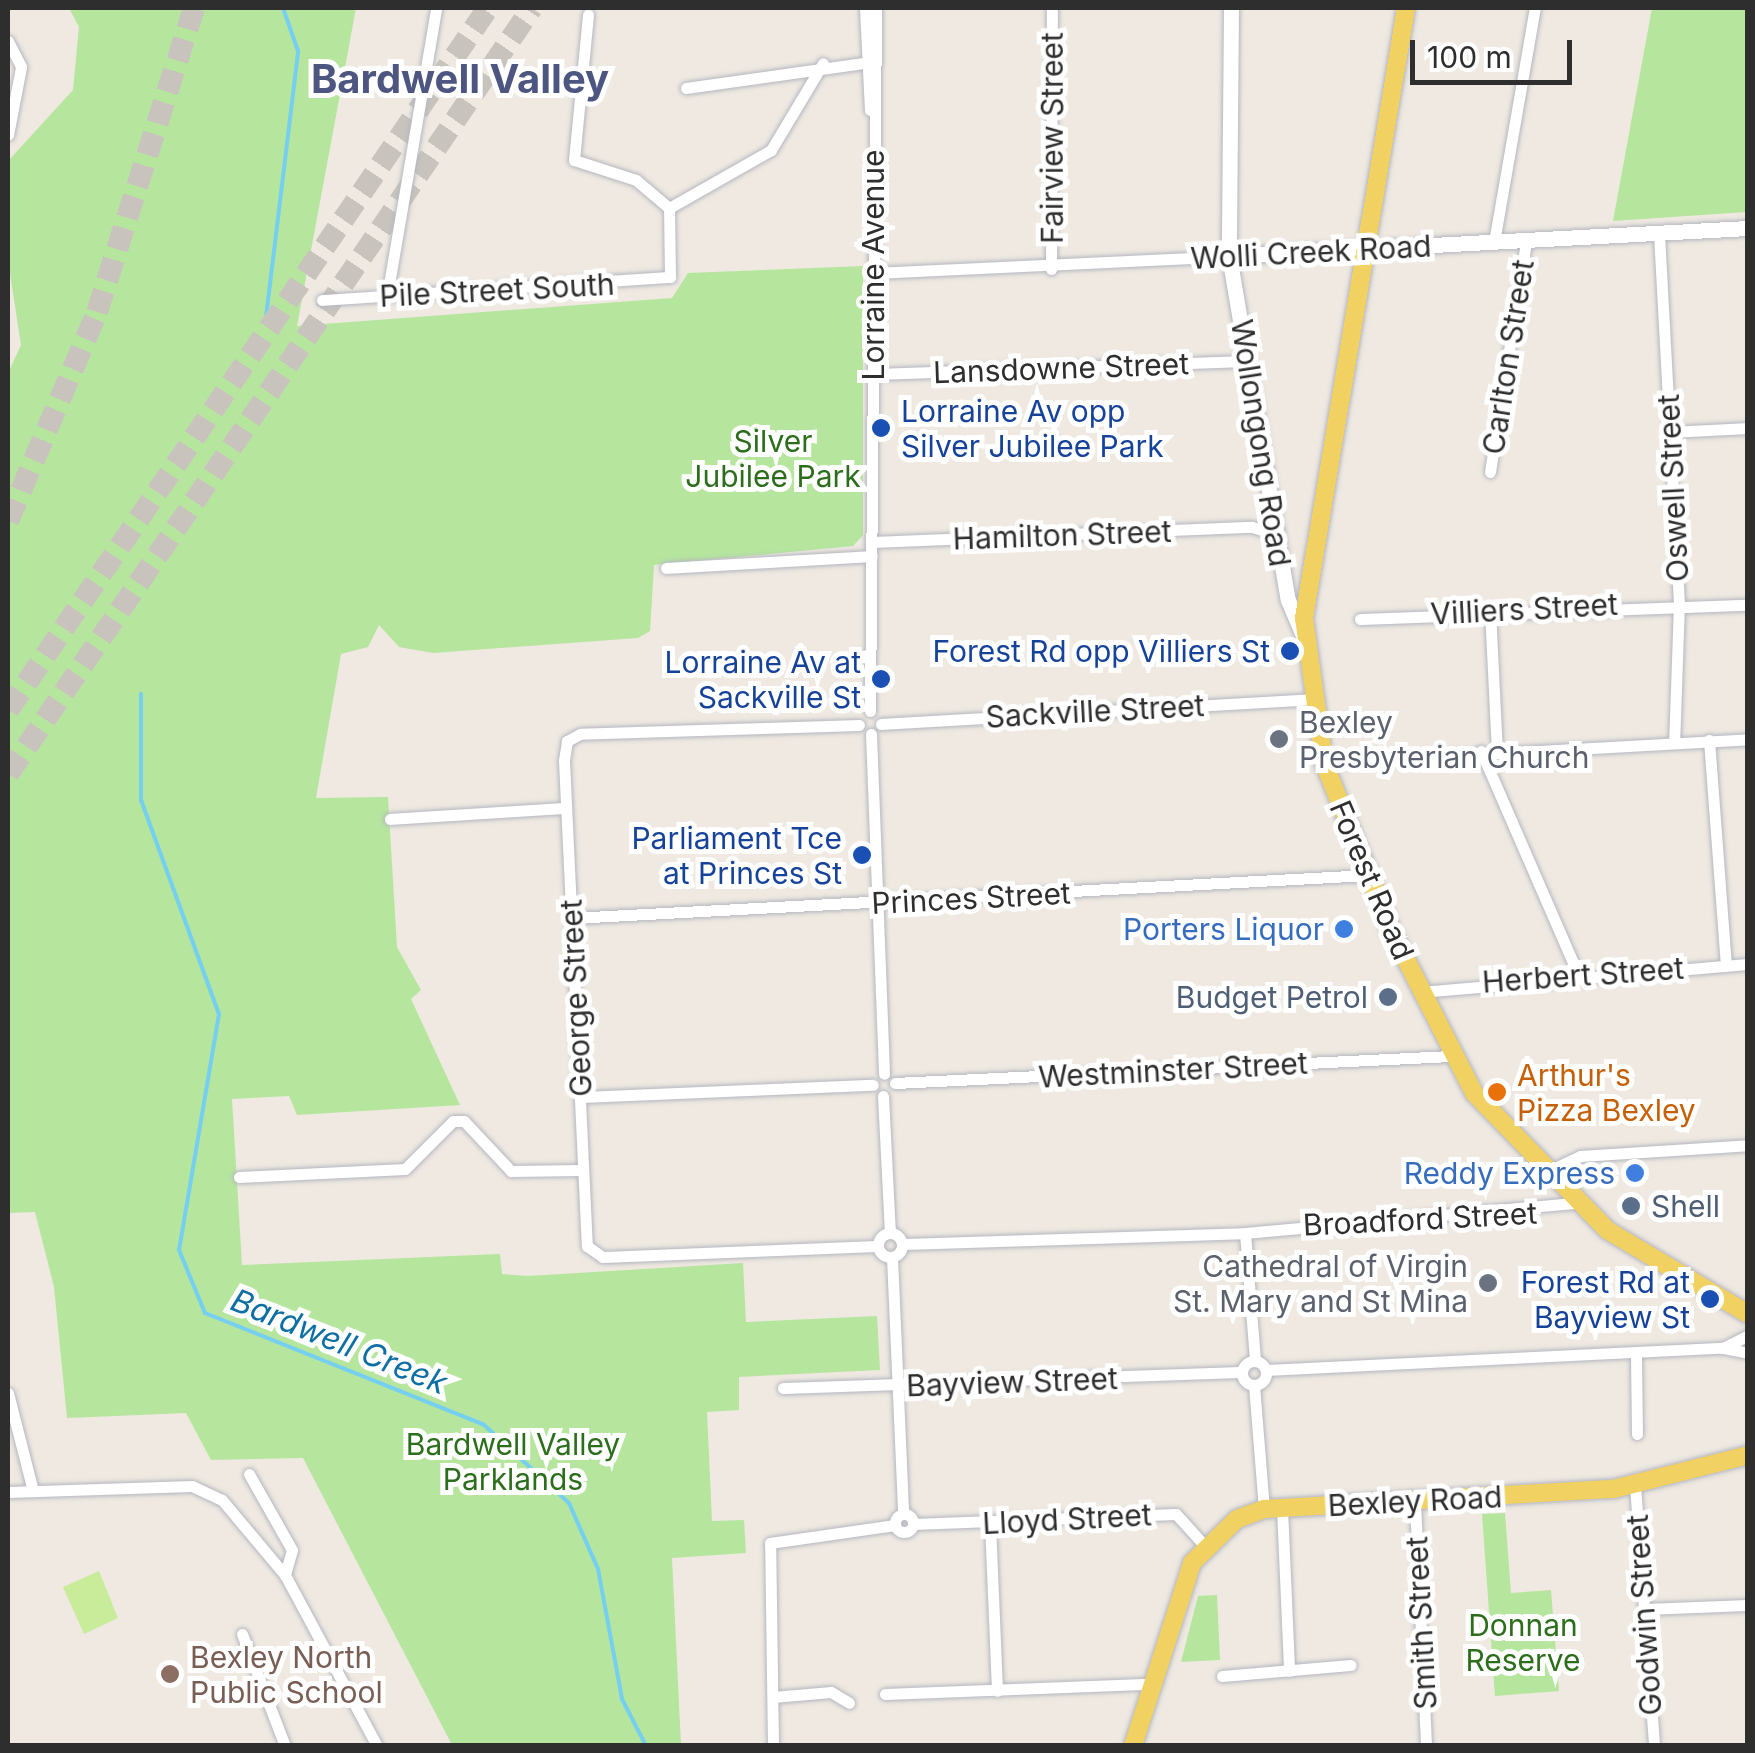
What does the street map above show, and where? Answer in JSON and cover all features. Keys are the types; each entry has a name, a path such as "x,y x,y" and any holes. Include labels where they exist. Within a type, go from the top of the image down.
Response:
{"main road":[{"name":"Forest Road","path":"1406,8 1303,636 1310,699 1324,762 1368,875 1452,1056 1544,1173 1577,1203 1748,1314"},
{"name":"Bexley Road","path":"1204,1545 1273,1509 1635,1485 1748,1455"},
{"path":"1121,1746 1204,1545"},
{"path":"1134,1746 1160,1651"}],"street":[{"path":"387,296 436,8"},
{"name":"Lorraine Avenue","path":"866,8 872,119"},
{"name":"Lorraine Avenue","path":"870,711 872,119 876,8"},
{"name":"Fairview Street","path":"1052,8 1052,269"},
{"name":"Wollongong Road","path":"1232,8 1229,256 1275,534 1303,636"},
{"path":"1494,242 1535,8"},
{"path":"588,16 576,163 636,180 669,208 771,150 823,63"},
{"path":"8,41 21,68 8,135"},
{"path":"686,88 782,80 823,63 866,63"},
{"name":"Pile Street South","path":"322,300 670,276 669,208"},
{"name":"Wolli Creek Road","path":"874,273 1052,269 1748,228"},
{"name":"Oswell Street","path":"1659,234 1679,603 1674,743"},
{"name":"Carlton Street","path":"1490,472 1526,241"},
{"name":"Lansdowne Street","path":"874,374 1248,360"},
{"path":"1670,432 1748,428"},
{"path":"1252,527 1273,505"},
{"name":"Hamilton Street","path":"872,542 1252,527 1275,534"},
{"path":"666,568 872,556"},
{"name":"Villiers Street","path":"1360,619 1679,603 1748,605"},
{"path":"1490,610 1497,751"},
{"name":"Sackville Street","path":"876,729 1310,699"},
{"path":"870,711 859,725 876,729"},
{"path":"870,711 876,729 875,902 884,1074 895,1084 883,1096"},
{"name":"George Street","path":"859,725 567,742 566,808 582,1097 582,1170 593,1253 877,1246"},
{"path":"1324,762 1748,738"},
{"path":"1709,740 1726,965"},
{"path":"1481,752 1579,976"},
{"path":"390,819 566,808"},
{"name":"Princes Street","path":"572,918 1368,875"},
{"name":"Herbert Street","path":"1420,992 1748,964"},
{"name":"Westminster Street","path":"895,1084 1452,1056"},
{"path":"582,1097 873,1085 884,1074"},
{"path":"773,1746 770,1543 899,1520 892,1257 902,1244 890,1232 883,1096 873,1085"},
{"path":"239,1177 404,1170 452,1121 464,1121 511,1171 582,1170"},
{"path":"1544,1173 1580,1156 1748,1145"},
{"name":"Broadford Street","path":"902,1244 1245,1233 1577,1203"},
{"path":"890,1232 877,1246 892,1257"},
{"path":"1245,1233 1254,1360 1266,1370 1722,1348 1748,1353"},
{"path":"1722,1348 1748,1335"},
{"path":"1636,1355 1638,1434"},
{"path":"1254,1360 1241,1372 1254,1385 1273,1509 1290,1672"},
{"path":"1254,1385 1266,1370"},
{"name":"Bayview Street","path":"784,1388 1241,1372"},
{"path":"8,1394 33,1491"},
{"path":"249,1474 292,1550 285,1576"},
{"name":"Godwin Street","path":"1635,1485 1654,1746"},
{"path":"8,1492 192,1486 231,1506 285,1576 377,1746"},
{"name":"Smith Street","path":"1415,1502 1426,1746"},
{"name":"Lloyd Street","path":"899,1520 913,1524 990,1523 1185,1516 1204,1545"},
{"path":"990,1523 998,1690"},
{"path":"1644,1608 1748,1604"},
{"path":"242,1634 285,1746"},
{"path":"1222,1676 1351,1666"},
{"path":"885,1694 1144,1684"},
{"path":"772,1696 830,1692 849,1703"}],"green space":[{"path":"69,8 356,8 297,326 672,298 688,273 863,266 863,535 853,546 654,565 650,631 638,638 433,653 399,647 379,625 368,647 341,654 316,798 388,797 397,947 421,990 411,999 460,1105 297,1115 289,1096 232,1099 242,1265 500,1254 502,1274 528,1276 743,1263 746,1322 877,1316 880,1370 739,1377 739,1410 707,1412 712,1521 744,1520 746,1553 672,1558 681,1745 452,1745 303,1458 211,1460 186,1413 67,1418 54,1287 35,1212 8,1213 8,373 21,345 8,261 8,161 73,90 79,27"},
{"path":"1652,8 1747,8 1747,212 1613,221"},
{"name":"Donnan Reserve","path":"1505,1513 1511,1593 1551,1590 1559,1691 1495,1696 1482,1514"},
{"path":"99,1571 118,1618 84,1634 63,1587"},
{"path":"1217,1595 1220,1660 1181,1662 1198,1596"}],"waterway":[{"name":"Bardwell Creek","path":"266,317 298,51 283,8"},
{"name":"Bardwell Creek","path":"141,694 141,800 219,1014 179,1250 205,1313 483,1424 569,1503 598,1569 622,1699 646,1746"}],"tunnel":[{"path":"8,521 97,312 194,8"},
{"path":"8,710 488,8"},
{"path":"8,774 532,8"}],"place":[{"name":"Lorraine Av opp Silver Jubilee Park","path":"881,428"},
{"name":"Forest Rd opp Villiers St","path":"1290,651"},
{"name":"Lorraine Av at Sackville St","path":"881,679"},
{"name":"Bexley Presbyterian Church","path":"1279,739"},
{"name":"Parliament Tce at Princes St","path":"862,855"},
{"name":"Porters Liquor","path":"1344,929"},
{"name":"Budget Petrol","path":"1388,997"},
{"name":"Arthur's Pizza Bexley","path":"1497,1092"},
{"name":"Reddy Express","path":"1635,1173"},
{"name":"Shell","path":"1631,1206"},
{"name":"Cathedral of Virgin St. Mary and St Mina","path":"1488,1283"},
{"name":"Forest Rd at Bayview St","path":"1710,1299"},
{"name":"Bexley North Public School","path":"170,1674"}],"district":[{"name":"Bardwell Valley","path":"460,79"}],"park label":[{"name":"Silver Jubilee Park","path":"773,458"},
{"name":"Bardwell Valley Parklands","path":"513,1461"}]}
